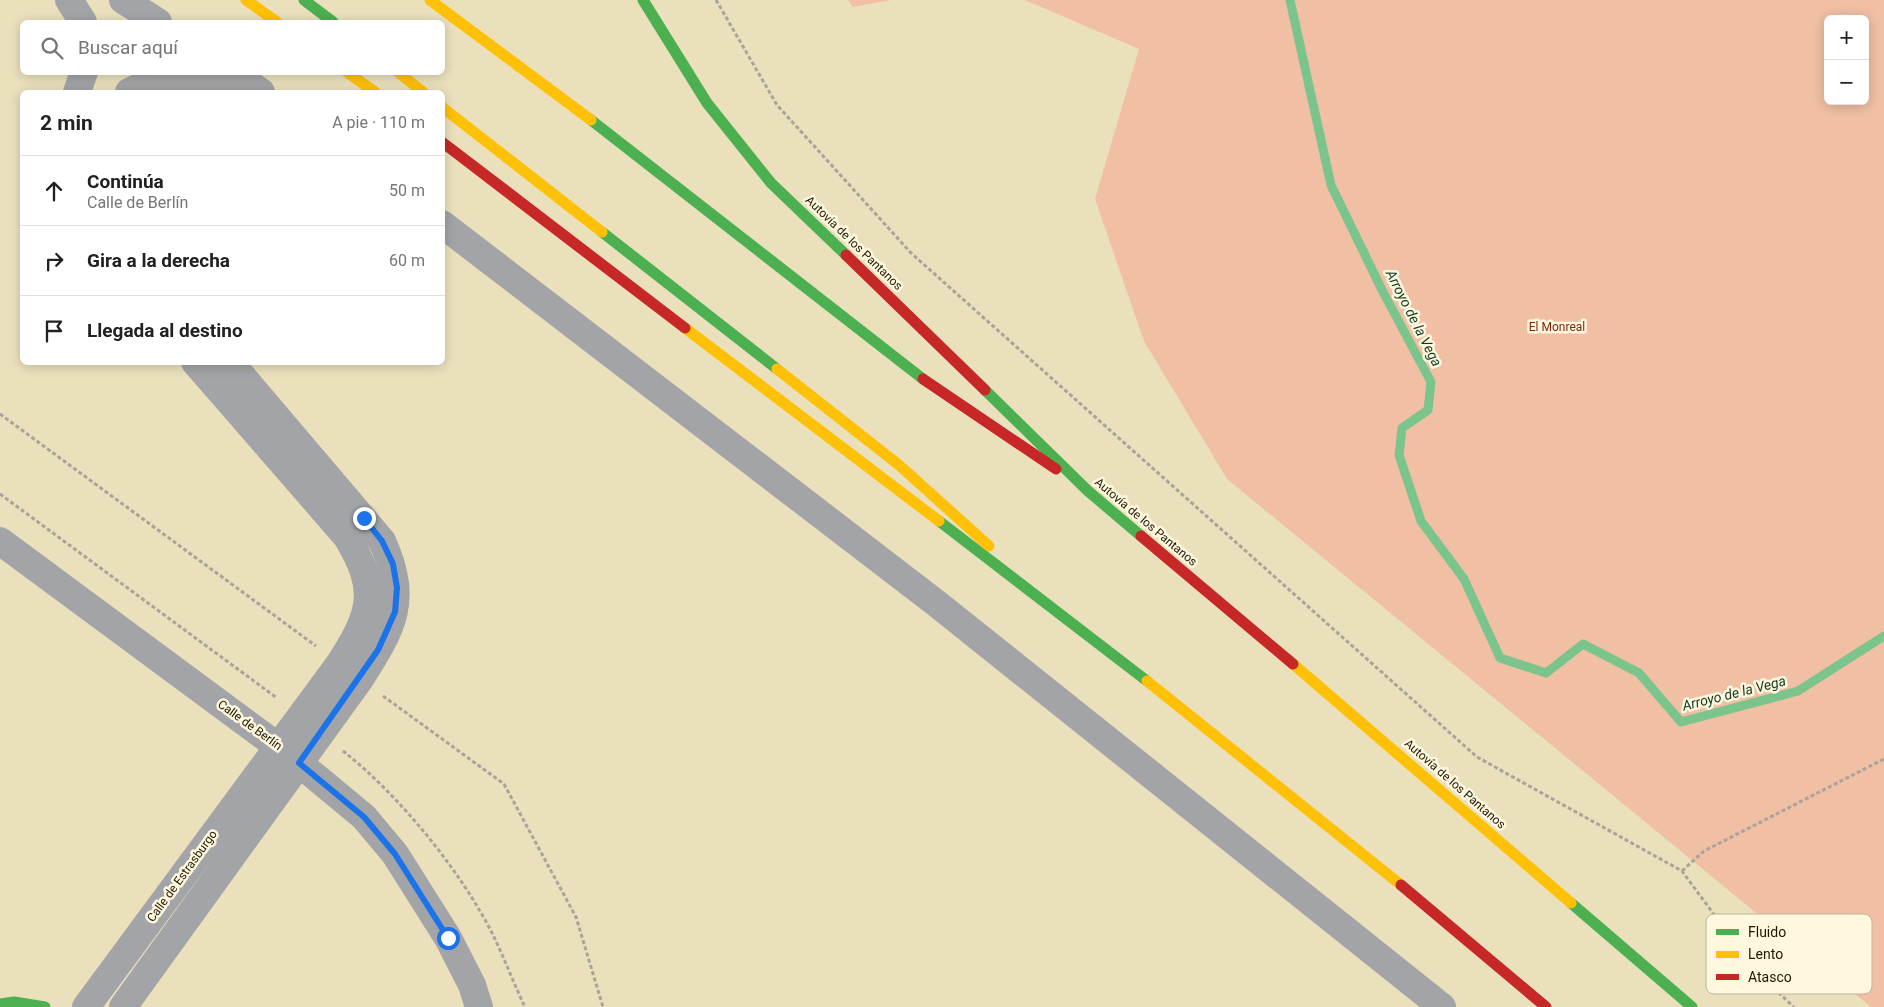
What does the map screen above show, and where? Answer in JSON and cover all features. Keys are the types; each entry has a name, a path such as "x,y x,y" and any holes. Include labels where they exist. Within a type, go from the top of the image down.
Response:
{"main road":[{"path":"246,0 275,20"},
{"path":"304,0 330,20"},
{"path":"430,0 659,170 922,378 1088,492"},
{"name":"Autovía de los Pantanos","path":"643,0 707,103 771,183 944,349 1088,492 1322,688 1692,1007"},
{"path":"351,75 372,90"},
{"path":"402,75 420,90"},
{"path":"445,110 899,465 1091,637"},
{"path":"445,144 1091,637 1342,836 1546,1007"},
{"path":"0,1004 14,1002 45,1007"}],"street":[{"path":"69,0 81,20"},
{"path":"124,0 155,20"},
{"path":"78,90 83,75"},
{"path":"236,75 258,90"},
{"path":"133,90 146,84 173,79 201,81 221,90"},
{"path":"445,226 936,603 1442,1007"},
{"name":"Calle de Estrasburgo","path":"86,1007 340,663 356,639 366,612 367,580 358,556 347,537 198,365"},
{"path":"123,1007 360,678 387,634 395,612 397,588 394,572 382,541 233,365"},
{"name":"Calle de Berlín","path":"0,541 277,746 364,817 395,854 448,938 472,985 479,1007"}],"path":[{"path":"716,0 776,104 911,253 1477,757 1682,872 1713,914"},
{"path":"1682,872 1704,851 1884,759"},
{"path":"1780,994 1794,1007"}],"green space":[{"path":"848,0 891,0 853,7"},
{"name":"El Monreal","path":"1025,0 1884,0 1884,1007 1871,1007 1855,994 1872,994 1872,914 1758,914 1227,479 1144,341 1095,199 1139,49"}],"waterway":[{"name":"Arroyo de la Vega","path":"1290,0 1331,185 1382,290 1431,382 1428,410 1402,428 1399,455 1421,521 1464,579 1500,658 1546,673 1583,644 1639,673 1681,722 1798,691 1884,636"}],"traffic: fast":[{"path":"304,0 330,20"},
{"path":"643,0 707,103 771,183 846,255"},
{"path":"591,120 923,379"},
{"path":"602,232 777,369"},
{"path":"985,390 1088,491 1141,536"},
{"path":"939,521 1147,681"},
{"path":"1571,903 1692,1007"},
{"path":"0,1004 14,1002 45,1007"}],"traffic: slow":[{"path":"246,0 274,20"},
{"path":"430,0 591,120"},
{"path":"351,75 372,90"},
{"path":"402,75 420,90"},
{"path":"445,109 602,232"},
{"path":"685,328 939,521"},
{"path":"777,369 899,465 989,546"},
{"path":"1293,664 1571,903"},
{"path":"1147,681 1401,885"}],"traffic: jam":[{"path":"445,144 685,328"},
{"path":"846,255 985,390"},
{"path":"923,379 1056,469"},
{"path":"1141,536 1293,664"},
{"path":"1401,885 1546,1007"}],"route":[{"path":"364,518 382,541 393,564 397,588 395,612 387,634 378,650 299,763 364,817 395,854 448,938"}]}
